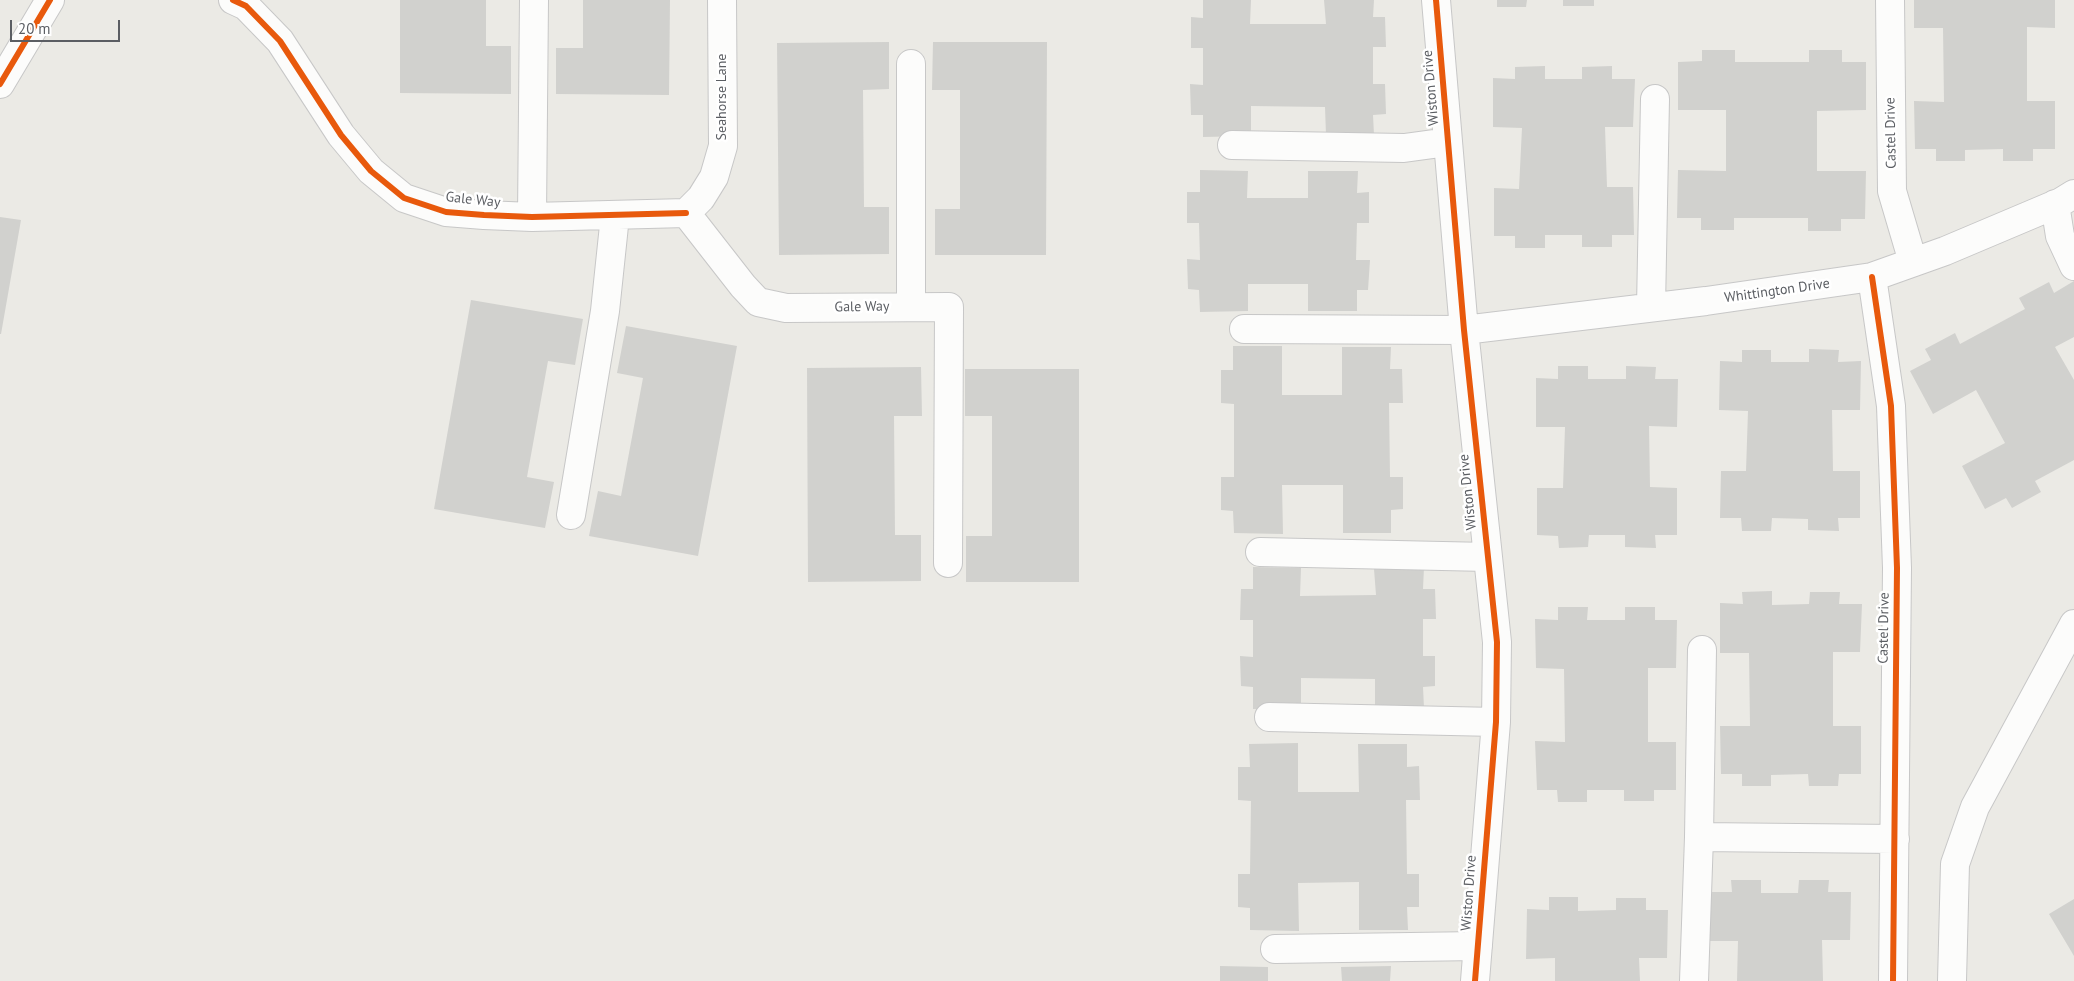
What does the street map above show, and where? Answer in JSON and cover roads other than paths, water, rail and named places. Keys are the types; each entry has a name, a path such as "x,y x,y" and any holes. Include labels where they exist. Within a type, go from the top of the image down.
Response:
{"street":[{"path":"0,84 50,0"},
{"name":"Gale Way","path":"233,0 246,6 280,41 341,135 371,171 404,198 446,212 532,217 686,213 743,286 758,302 786,308 949,306 948,563"},
{"path":"532,217 534,0"},
{"name":"Seahorse Lane","path":"686,213 701,198 714,177 723,146 722,0"},
{"name":"Wiston Drive","path":"1436,0 1464,330 1497,642 1496,722 1475,981"},
{"name":"Castel Drive","path":"1890,0 1892,191 1913,262"},
{"path":"911,64 911,306"},
{"path":"1651,307 1655,99"},
{"path":"1232,145 1404,148 1448,142"},
{"path":"2065,199 2060,236 2074,266"},
{"name":"Whittington Drive","path":"1244,329 1464,330 1706,301 1872,277 1945,251 2065,199"},
{"path":"571,515 605,311 615,216"},
{"name":"Castel Drive","path":"1872,277 1891,406 1897,568 1893,981"},
{"path":"1260,552 1488,557"},
{"path":"1952,981 1955,864 1975,807 2074,624"},
{"path":"1694,981 1699,837 1702,650"},
{"path":"1269,717 1496,722"},
{"path":"1699,837 1895,839"},
{"path":"1275,949 1478,946"}]}
